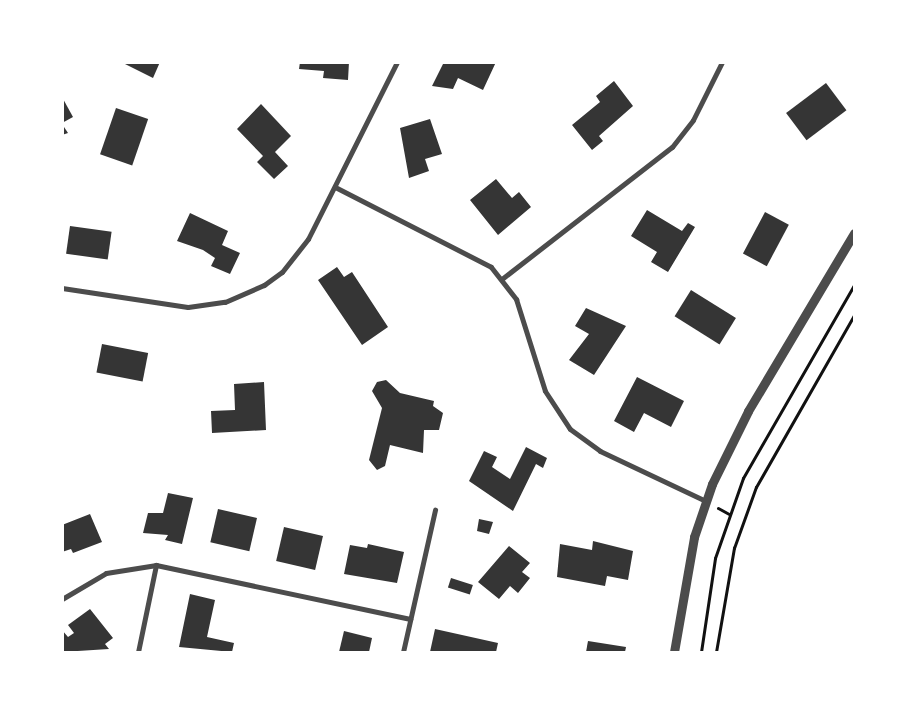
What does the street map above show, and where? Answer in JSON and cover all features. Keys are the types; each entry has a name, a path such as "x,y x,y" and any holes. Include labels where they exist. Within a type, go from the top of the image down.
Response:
{"street":[{"path":"62,288 188,306 245,296 297,257 397,62"},
{"path":"503,278 672,148 693,120 722,62"},
{"path":"334,187 475,257 503,278 521,313 545,391 570,429 600,451 706,501"},
{"path":"674,652 687,568 706,501 748,411 854,233"},
{"path":"402,652 435,510"},
{"path":"62,599 106,573 156,565 410,618"},
{"path":"138,652 156,565"}],"path":[{"path":"701,652 715,558 743,478 854,285"},
{"path":"716,652 734,548 756,487 854,315"}],"building":[{"path":"121,62 160,62 153,78"},
{"path":"300,62 349,62 348,80 323,78 324,71 299,69"},
{"path":"444,62 496,62 483,90 458,78 453,89 432,86"},
{"path":"614,81 633,106 599,136 603,141 592,150 572,125 600,102 596,96"},
{"path":"826,83 846,110 807,140 786,113"},
{"path":"62,97 73,117 62,123"},
{"path":"261,104 291,136 275,152 288,166 274,179 257,162 263,156 237,129"},
{"path":"116,108 148,119 132,165 100,154"},
{"path":"430,119 442,154 425,159 429,171 409,178 400,128"},
{"path":"62,124 68,133 62,135"},
{"path":"496,179 512,198 519,192 531,207 498,235 470,200"},
{"path":"647,210 682,231 688,223 695,227 668,272 651,262 657,252 631,236"},
{"path":"765,212 789,225 767,266 743,253"},
{"path":"190,213 228,231 222,245 240,253 230,274 211,266 215,258 203,250 177,241"},
{"path":"70,226 112,232 108,260 66,254"},
{"path":"337,267 344,277 352,272 388,327 362,345 318,280"},
{"path":"691,290 736,318 720,344 675,316"},
{"path":"586,308 626,326 594,375 569,360 589,334 575,326"},
{"path":"102,344 148,353 143,381 96,372"},
{"path":"637,377 684,401 671,427 644,413 634,432 614,421"},
{"path":"386,380 400,393 434,401 433,406 443,413 439,430 424,430 423,453 390,445 385,466 377,470 369,460 382,408 372,391 377,382"},
{"path":"264,382 266,430 212,433 211,411 235,410 234,384"},
{"path":"526,447 547,458 543,468 536,464 513,511 469,481 484,451 497,457 492,467 510,479"},
{"path":"168,493 193,498 182,544 165,540 168,535 143,533 148,513 163,513"},
{"path":"218,509 257,518 249,551 210,542"},
{"path":"90,514 102,542 73,553 71,549 62,552 62,525"},
{"path":"479,519 493,522 489,534 477,531"},
{"path":"284,527 323,536 315,570 276,561"},
{"path":"593,541 633,551 628,580 607,576 605,586 557,577 560,544 592,550"},
{"path":"368,544 404,552 397,583 344,574 350,545 367,548"},
{"path":"509,546 530,563 522,572 530,578 518,593 510,586 499,599 478,582"},
{"path":"451,578 473,585 470,595 448,588"},
{"path":"190,594 215,600 207,637 234,643 232,652 179,647"},
{"path":"90,609 113,638 105,644 109,649 62,652 62,630 68,637 74,633 68,625"},
{"path":"435,629 498,643 496,652 430,652"},
{"path":"344,631 372,638 369,652 339,652"},
{"path":"588,641 626,647 625,652 586,652"}]}
